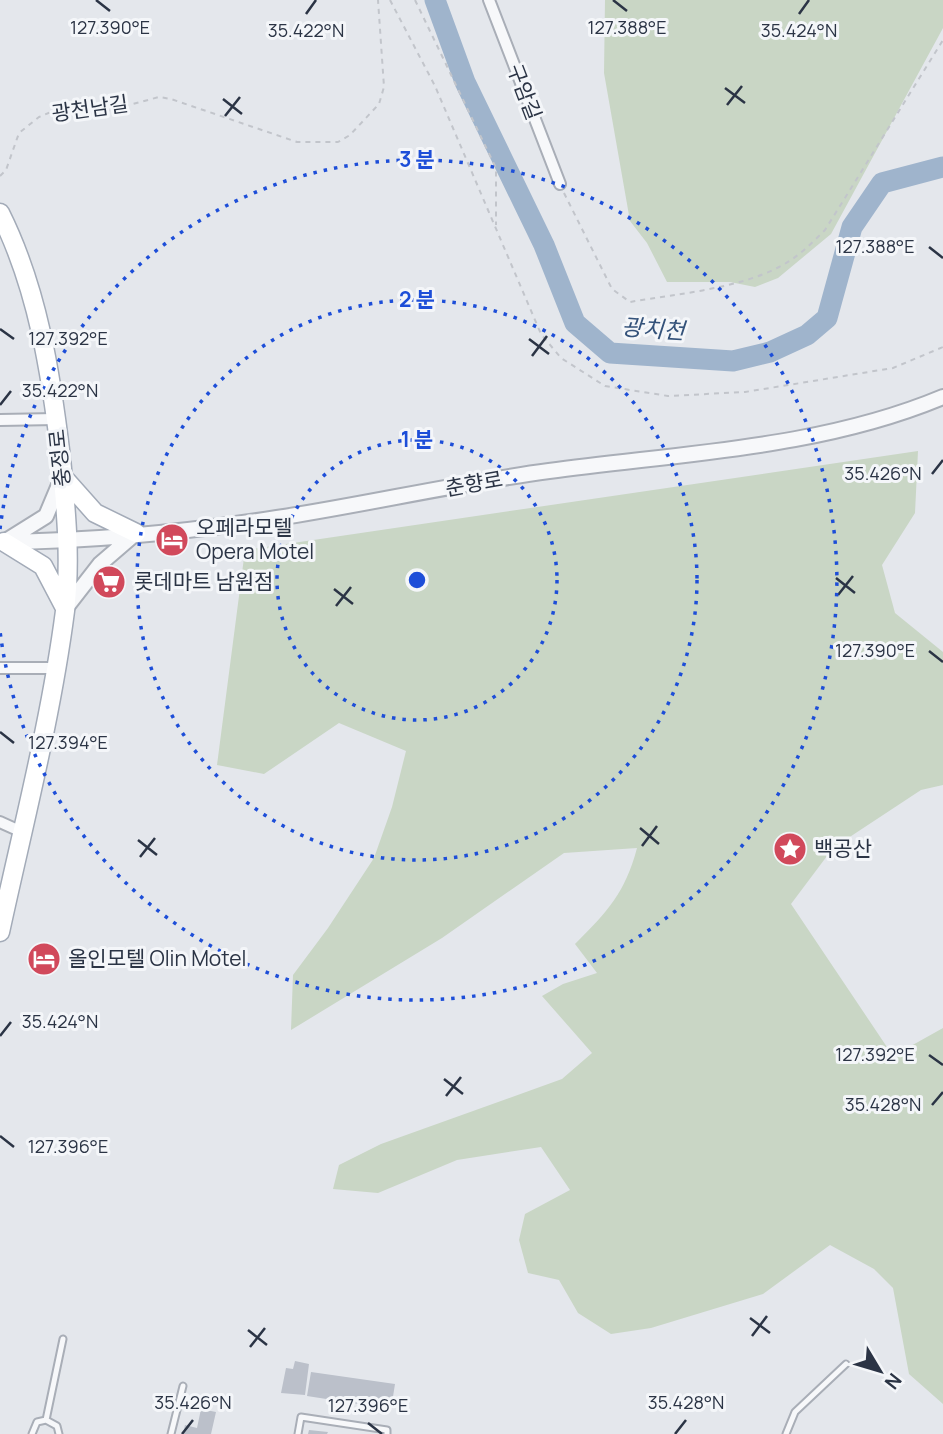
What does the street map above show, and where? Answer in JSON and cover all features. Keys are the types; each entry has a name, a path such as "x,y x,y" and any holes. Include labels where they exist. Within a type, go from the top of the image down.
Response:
{"main road":[{"name":"충정로","path":"0,933 56,668 65,609 69,541 47,350 27,282 2,220"},
{"path":"63,477 95,513 136,533"},
{"path":"2,542 43,566 65,609"}],"street":[{"name":"구암길","path":"489,0 559,184"},
{"name":"춘향로","path":"2,542 69,541 274,519 547,471 789,440 895,416 943,397"},
{"path":"0,420 56,419"},
{"path":"2,542 46,516 63,477"},
{"path":"65,609 100,564 136,533"},
{"path":"0,668 56,668"},
{"path":"0,822 22,832"}],"lane":[{"path":"46,1420 62,1339"},
{"path":"786,1434 795,1412 846,1364"},
{"path":"171,1434 183,1385"},
{"path":"298,1434 301,1417 387,1430 387,1434"},
{"path":"32,1434 37,1422 46,1420 57,1426 59,1434"}],"path":[{"name":"광천남길","path":"0,176 6,170 19,133 39,117 51,112 103,111 159,97 297,142 338,142 350,135 371,115 384,87 378,0"},
{"path":"390,0 435,86 541,334 561,358 605,386 668,396 745,392 893,368 943,347"},
{"path":"415,0 496,168 496,226"},
{"path":"559,184 612,289 630,302 719,287 777,269 802,253 825,230 943,40"}],"green space":[{"path":"605,0 943,0 943,28 831,234 778,278 755,287 730,282 667,282 647,243 630,221 604,73"},
{"path":"918,451 915,513 882,565 895,613 943,652 943,785 921,790 833,848 791,904 893,1056 943,1028 943,1404 909,1374 893,1288 874,1269 830,1245 763,1294 651,1328 611,1334 578,1313 559,1280 528,1273 519,1240 525,1214 570,1190 541,1147 457,1160 378,1193 333,1189 339,1165 381,1144 562,1079 592,1053 542,996 563,984 597,973 575,944 614,900 627,877 637,848 564,853 442,938 291,1030 293,975 374,858 392,807 406,751 339,723 264,774 217,765 245,550"}],"building":[{"path":"295,1361 309,1364 305,1395 281,1393 286,1368 293,1369"},
{"path":"311,1372 395,1384 391,1409 307,1396"},
{"path":"201,1409 216,1412 211,1434 183,1434 185,1425 197,1428"},
{"path":"309,1430 328,1432 308,1434"}],"waterway":[{"name":"광치천","path":"435,0 465,82 544,245 575,323 610,353 733,361 770,352 807,335 827,318 852,227 882,183 943,167"}],"place":[{"name":"오페라모텔 Opera Motel","path":"172,540"},
{"name":"롯데마트 남원점","path":"109,582"},
{"name":"백공산","path":"790,849"},
{"name":"올인모텔 Olin Motel","path":"44,959"}]}
